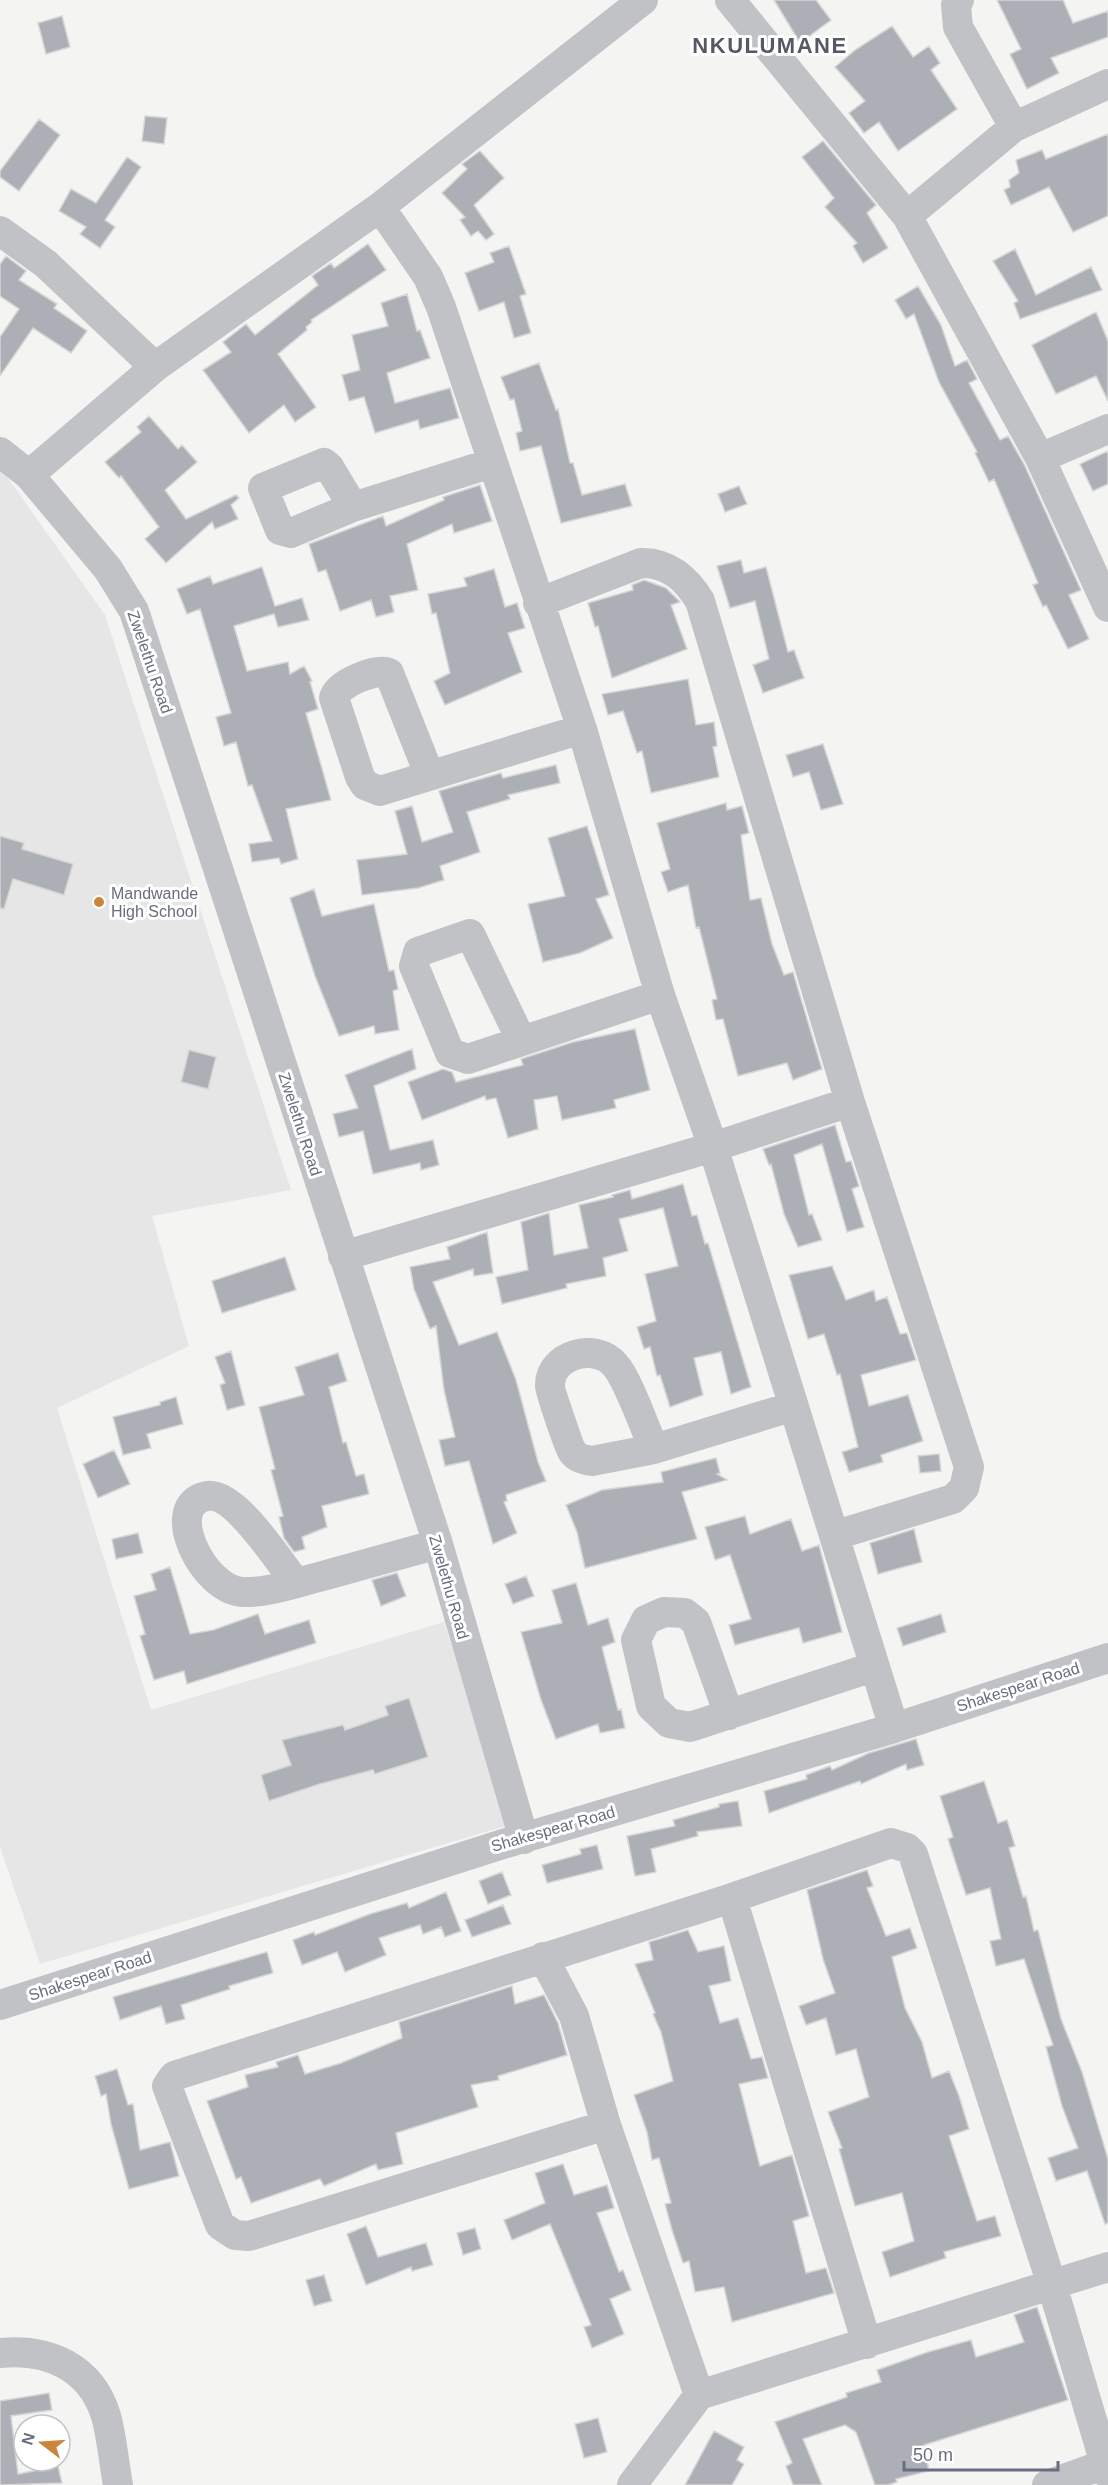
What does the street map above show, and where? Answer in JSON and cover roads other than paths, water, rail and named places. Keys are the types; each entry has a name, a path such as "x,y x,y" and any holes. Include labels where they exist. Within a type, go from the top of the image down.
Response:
{"street":[{"path":"29,475 155,367 380,207 643,0"},
{"path":"729,0 907,216 1040,458 1108,607"},
{"path":"958,0 956,5 958,27 1014,127"},
{"path":"907,216 1014,127 1108,84"},
{"path":"380,207 434,288 582,729 660,995 713,1147 792,1407 836,1535 873,1667 894,1728"},
{"path":"0,231 46,264 155,367"},
{"path":"1040,458 1108,429"},
{"name":"Zwelethu Road","path":"0,452 29,475 108,569 134,611 438,1544 524,1839"},
{"path":"353,507 492,463"},
{"path":"538,603 641,563 657,562 695,592 700,601 850,1102 969,1467 964,1488 953,1499 836,1535"},
{"path":"429,774 582,729"},
{"path":"521,1040 660,995"},
{"path":"343,1256 713,1147 850,1102"},
{"path":"654,1449 792,1407"},
{"path":"296,1583 438,1544"},
{"name":"Shakespear Road","path":"0,2005 524,1839 894,1728 1108,1658"},
{"path":"729,1715 873,1667"},
{"path":"606,2125 249,2236 235,2235 220,2225 167,2092 167,2082 174,2076 732,1898 891,1843 907,1848 913,1854 1052,2285 1106,2469 1047,2485"},
{"path":"732,1898 867,2344"},
{"path":"543,1957 574,2016 606,2125 699,2395"},
{"path":"632,2485 699,2395 1108,2267"},
{"path":"0,2353 23,2350 54,2358 75,2369 88,2383 106,2415 118,2485"}],"place":[{"name":"Mandwande High School","path":"99,902"}],"district":[{"name":"NKULUMANE","path":"770,45"}]}
